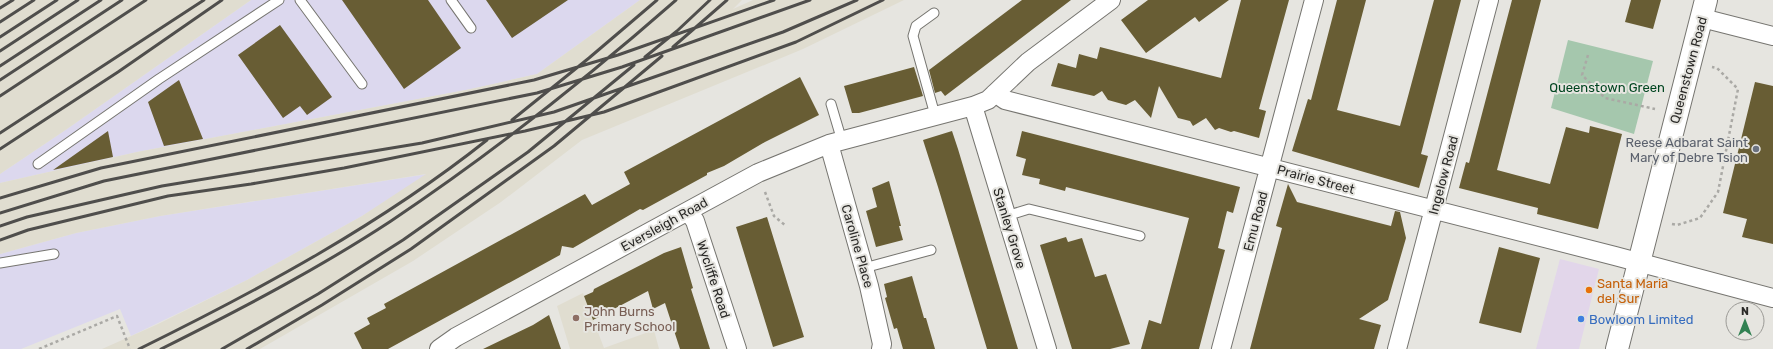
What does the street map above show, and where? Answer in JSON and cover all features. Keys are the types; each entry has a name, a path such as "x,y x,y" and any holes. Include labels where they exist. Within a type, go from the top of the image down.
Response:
{"main road":[{"name":"Queenstown Road","path":"1617,349 1704,9"}],"street":[{"name":"Eversleigh Road","path":"439,349 456,337 758,173 835,143 900,124 973,106 988,100 1028,62 1112,0"},
{"name":"Emu Road","path":"1222,349 1269,167 1295,79 1314,0"},
{"name":"Ingelow Road","path":"1397,349 1489,0"},
{"path":"1704,9 1773,36"},
{"name":"Prairie Street","path":"995,93 1005,100 1639,262 1773,298"},
{"name":"Stanley Grove","path":"973,106 1046,349"},
{"name":"Caroline Place","path":"835,143 882,344 881,349"},
{"name":"Wycliffe Road","path":"688,210 694,221 737,349"}],"lane":[{"path":"38,164 159,80 279,0"},
{"path":"300,0 362,84"},
{"path":"451,0 472,28"},
{"path":"934,13 916,26 912,36 935,115"},
{"path":"831,104 835,143"},
{"path":"1006,216 1029,209 1140,236"},
{"path":"864,268 931,250"},
{"path":"0,263 54,254"}],"path":[{"path":"1588,55 1582,75 1605,98 1676,114"},
{"path":"1650,221 1677,225 1700,218 1718,192 1738,89 1717,68 1690,62"},
{"path":"758,173 774,216 786,226"},
{"path":"40,349 117,316 130,349"}],"shaded area":[{"path":"0,0 251,0 0,174"},
{"path":"251,0 640,0 537,74 471,89 137,152 0,183 0,174"},
{"path":"640,0 742,0 733,9 753,0 904,0 803,49 582,140 501,202 413,261 260,349 102,349 156,325 247,280 362,216 426,174 160,216 76,233 0,254 0,183 137,152 471,89 537,74"},
{"path":"428,174 362,216 247,280 131,336 120,309 21,349 0,349 0,254 76,233 160,216"},
{"path":"1560,259 1599,269 1579,349 1536,349"},
{"name":"John Burns Primary School","path":"583,293 604,348 654,330 659,349 570,349 557,306"}],"green space":[{"name":"Queenstown Green","path":"1568,40 1653,61 1634,134 1551,108"}],"building":[{"path":"342,0 428,0 461,48 404,89"},
{"path":"486,0 568,0 512,38"},
{"path":"1022,0 1071,0 945,96 941,91 935,93 929,70"},
{"path":"1148,0 1229,0 1199,22 1195,17 1146,53 1121,20"},
{"path":"1241,0 1289,0 1259,109 1266,111 1259,138 1219,128 1215,130 1206,118 1193,126 1190,121 1178,118 1159,86 1151,118 1135,100 1126,105 1108,100 1102,91 1094,96 1051,86 1058,63 1076,68 1079,54 1097,59 1100,47 1221,78"},
{"path":"1337,0 1366,0 1337,110 1400,126 1434,0 1461,0 1421,154 1428,156 1419,188 1292,151 1308,99 1311,100"},
{"path":"1512,0 1541,0 1497,170 1550,184 1566,127 1589,133 1590,126 1622,134 1598,229 1537,214 1538,208 1459,188 1466,162 1469,163"},
{"path":"1631,0 1661,0 1653,29 1625,22"},
{"path":"280,25 332,97 307,115 300,106 283,118 238,55"},
{"path":"914,67 923,96 859,113 852,113 844,86"},
{"path":"800,77 819,115 765,142 724,166 707,173 707,175 643,210 640,209 573,248 562,246 560,255 388,349 362,349 354,333 370,324 367,318 386,308 384,304 585,194 592,205 630,184 624,172"},
{"path":"179,80 203,139 164,146 148,102"},
{"name":"Reese Adbarat Saint Mary of Debre Tsion","path":"1755,82 1773,86 1773,244 1742,237 1747,219 1723,213"},
{"path":"108,131 113,157 53,170"},
{"path":"952,131 1018,349 987,349 923,140"},
{"path":"1022,131 1240,187 1233,213 1227,211 1218,248 1225,250 1199,349 1141,349 1149,320 1161,324 1189,218 1066,187 1065,191 1039,184 1040,179 1022,175 1026,159 1016,156"},
{"path":"889,181 901,226 899,226 903,240 876,247 866,211 877,207 872,188"},
{"path":"1288,184 1297,202 1391,226 1395,211 1400,212 1406,238 1388,300 1359,319 1381,325 1374,349 1250,349 1282,228 1276,226"},
{"path":"767,217 804,337 773,347 736,227"},
{"path":"1066,237 1068,242 1082,238 1095,277 1106,274 1130,344 1110,349 1072,349 1040,245"},
{"path":"681,247 693,288 691,289 710,349 680,349 665,303 653,309 648,291 593,320 584,296 593,292 594,289 664,253"},
{"path":"1499,247 1540,258 1521,333 1479,323"},
{"path":"912,276 935,349 903,349 897,328 894,329 885,298 887,297 884,284"},
{"path":"549,315 561,349 483,349 533,325"}],"railway":[{"path":"0,8 13,0"},
{"path":"0,22 34,0"},
{"path":"0,37 57,0"},
{"path":"0,51 78,0"},
{"path":"0,66 101,0"},
{"path":"0,80 122,0"},
{"path":"0,96 146,0"},
{"path":"0,133 204,0"},
{"path":"0,149 118,72 222,0"},
{"path":"512,120 589,58 657,0"},
{"path":"161,349 220,319 335,256 428,196 573,87 676,0"},
{"path":"645,57 677,31 710,0"},
{"path":"673,47 727,0"},
{"path":"0,198 101,168 534,80 618,55 774,0"},
{"path":"0,213 104,181 537,93 622,67 810,0"},
{"path":"0,226 27,217 162,186 422,143 554,112 783,32 857,0"},
{"path":"0,240 28,230 168,196 344,168 525,131 604,112 796,42 883,0"},
{"path":"247,349 322,305 411,249 554,146 662,56"},
{"path":"222,349 318,294 403,240 528,152 634,65"},
{"path":"139,349 230,303 319,254 405,200 447,171 487,140"}],"place":[{"name":"Reese Adbarat Saint Mary of Debre Tsion","path":"1756,149"},
{"name":"Santa Maria del Sur","path":"1589,290"},
{"name":"John Burns Primary School","path":"576,318"},
{"name":"Bowloom Limited","path":"1581,319"}]}
